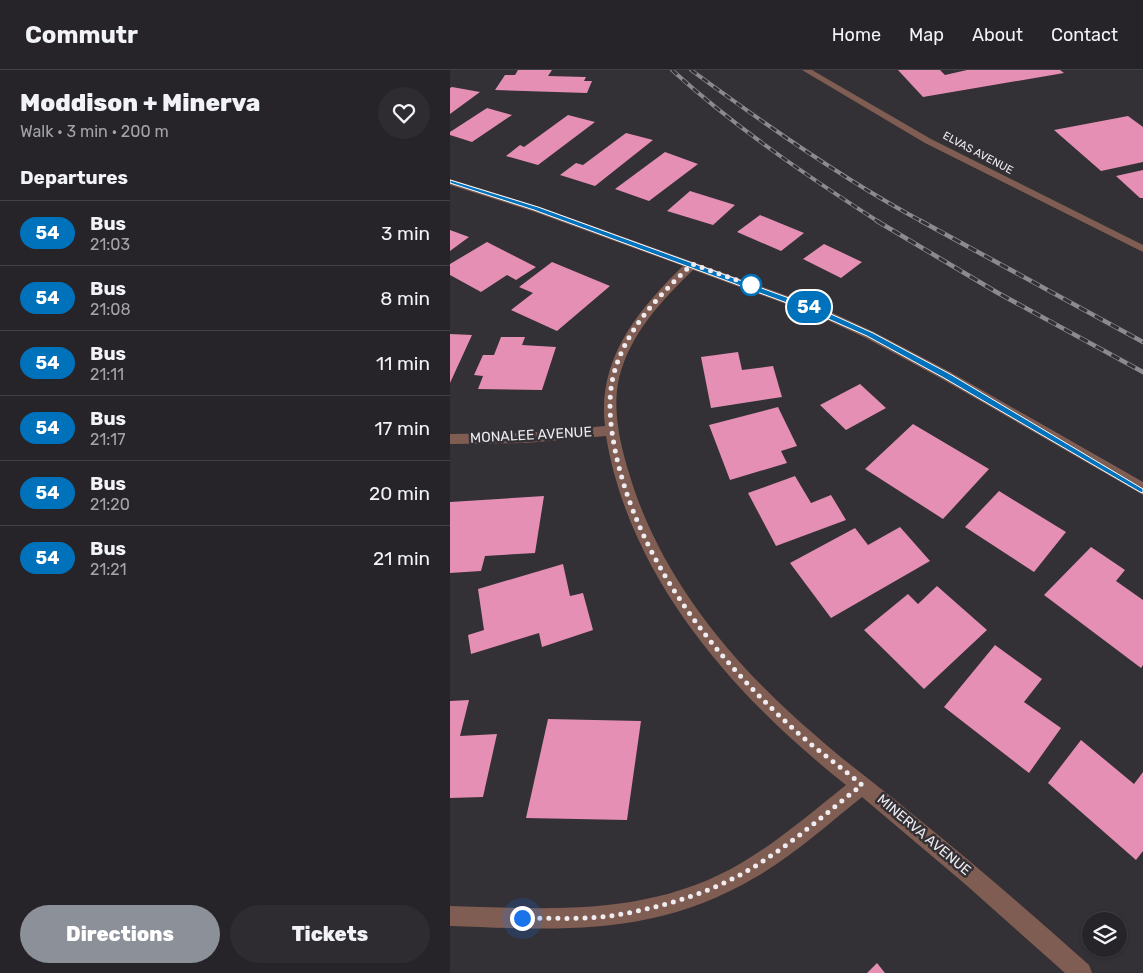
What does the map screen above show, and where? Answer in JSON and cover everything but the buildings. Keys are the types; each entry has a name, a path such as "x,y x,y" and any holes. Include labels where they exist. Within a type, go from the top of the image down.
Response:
{"street":[{"name":"ELVAS AVENUE","path":"806,70 928,141 1143,249"},
{"path":"450,182 536,209 772,293 870,335 947,376 1143,489"},
{"name":"MINERVA AVENUE","path":"692,264 645,312 626,342 613,376 610,394 611,430 623,485 644,537 694,620 740,676 798,733 1008,905 1081,973"},
{"name":"MONALEE AVENUE","path":"450,439 526,438 611,430"},
{"path":"450,916 576,918 617,915 695,895 732,880 766,860 862,785"}],"railway":[{"path":"672,70 721,112 772,150 879,222"},
{"path":"691,70 804,150 893,206 923,222"},
{"path":"877,221 998,293 1143,372"},
{"path":"921,221 1143,342"}],"bus line":[{"name":"54","path":"450,182 536,209 820,312 870,335 947,376 1143,489"}],"route":[{"path":"522,918 576,918 617,915 695,895 732,880 766,860 862,785 798,733 740,676 694,620 644,537 623,485 611,430 610,394 613,376 626,342 645,312 692,264 756,287 751,285"}]}
